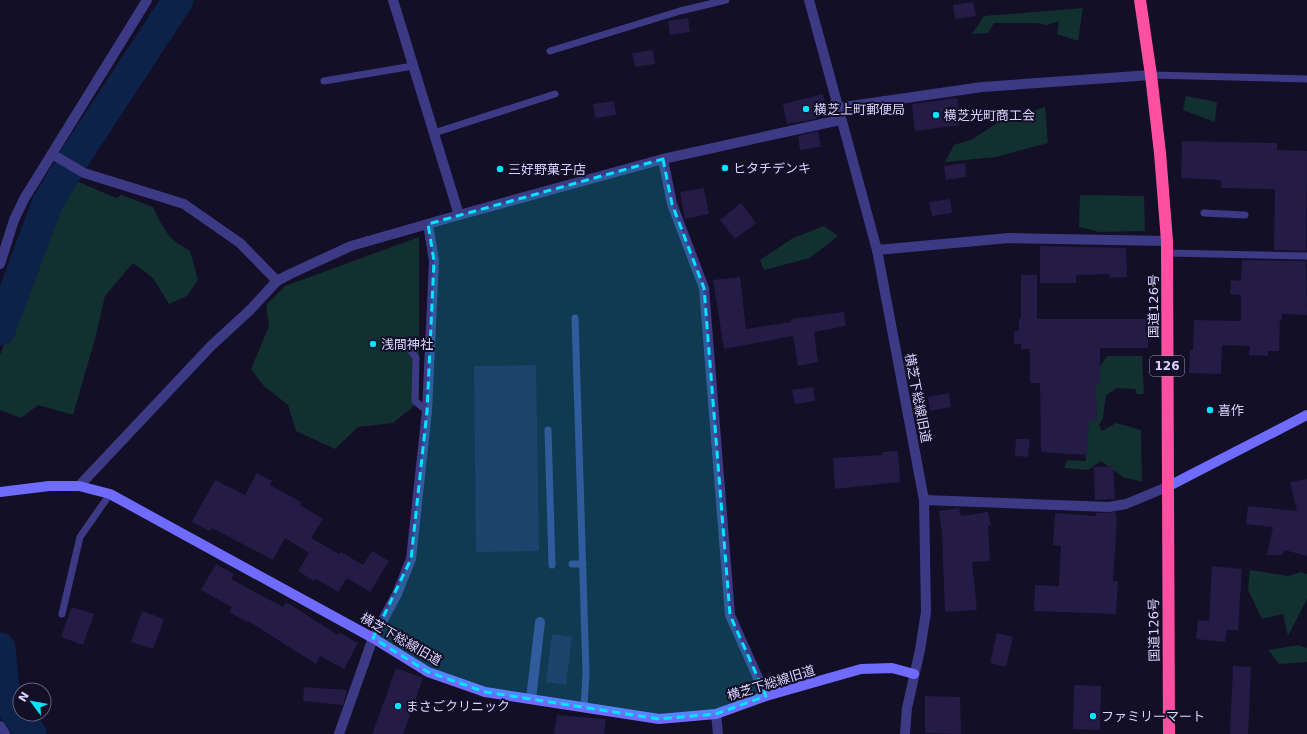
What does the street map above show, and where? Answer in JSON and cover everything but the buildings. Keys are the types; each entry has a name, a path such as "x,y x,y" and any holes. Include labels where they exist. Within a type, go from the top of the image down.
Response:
{"highway":[{"name":"国道126号","path":"1140,0 1160,153 1167,247 1169,734"}],"street":[{"path":"0,264 14,220 24,199 55,157 147,0"},
{"path":"393,0 459,215"},
{"name":"横芝下総線旧道","path":"0,492 49,486 79,486 110,494 372,638 428,672 485,692 659,719 716,714 766,696 861,669 892,668 914,674 920,650 926,612 924,500 877,250 840,120 809,0"},
{"path":"837,108 982,87 1151,75"},
{"path":"79,486 211,346 249,311 277,280 351,246 459,215 664,159 840,120"},
{"path":"55,157 77,170 184,204 240,243 277,280"},
{"path":"664,159 672,204 704,288 730,615 766,696"},
{"path":"339,734 372,638 397,594 411,559 427,411 434,261 428,224"},
{"path":"877,250 1009,238 1167,247"},
{"path":"924,500 1109,507 1126,504 1167,487 1307,415"},
{"path":"532,699 540,622"},
{"path":"905,734 907,708 914,674"},
{"path":"716,714 718,734"},
{"path":"0,726 5,734"}],"lane":[{"path":"550,51 680,11 726,0"},
{"path":"324,81 413,66"},
{"path":"1151,75 1307,79"},
{"path":"434,133 555,94"},
{"path":"1204,213 1245,215"},
{"path":"1167,247 1307,256"},
{"path":"575,318 586,673 584,707"},
{"path":"409,348 416,358 415,401 427,411"},
{"path":"548,430 552,565"},
{"path":"62,614 80,537 110,494"},
{"path":"572,564 583,564"}],"highlighted area":[{"path":"663,159 672,204 704,288 730,615 766,696 716,714 659,719 485,692 428,672 373,638 411,559 427,411 434,261 428,224"}],"green space":[{"path":"1083,8 1078,41 1057,34 1059,21 1047,25 1036,23 994,23 988,33 972,34 984,16"},
{"path":"1186,96 1217,102 1215,122 1183,110"},
{"path":"1045,107 1048,143 996,157 945,162 954,145 973,139 997,123"},
{"path":"72,179 116,198 121,195 153,207 167,233 176,242 190,251 198,280 187,296 169,304 153,278 133,263 105,296 95,339 73,415 38,405 21,418 0,410 0,355 53,209"},
{"path":"1080,195 1144,196 1145,231 1099,232 1079,227"},
{"path":"824,226 838,236 810,258 764,270 760,260 793,238"},
{"path":"419,237 419,402 393,423 358,427 335,449 296,431 288,405 264,386 251,369 269,326 266,305 285,286"},
{"path":"1107,356 1142,356 1144,394 1137,394 1135,389 1117,388 1106,395 1103,418 1099,425 1102,431 1116,423 1141,430 1142,482 1123,477 1101,461 1088,470 1064,468 1067,460 1086,461 1083,428 1092,378"},
{"path":"1250,570 1288,576 1301,572 1307,574 1307,599 1288,636 1283,614 1262,619 1248,590"},
{"path":"1299,645 1307,648 1307,662 1279,664 1268,650"}],"waterway":[{"path":"0,330 47,204 77,154 178,0"},
{"path":"0,648 5,698 31,734"}],"place":[{"name":"横芝上町郵便局","path":"806,109"},
{"name":"横芝光町商工会","path":"936,115"},
{"name":"ヒタチデンキ","path":"725,168"},
{"name":"三好野菓子店","path":"500,169"},
{"name":"浅間神社","path":"373,344"},
{"name":"喜作","path":"1210,410"},
{"name":"まさごクリニック","path":"398,706"},
{"name":"ファミリーマート","path":"1093,716"}]}
